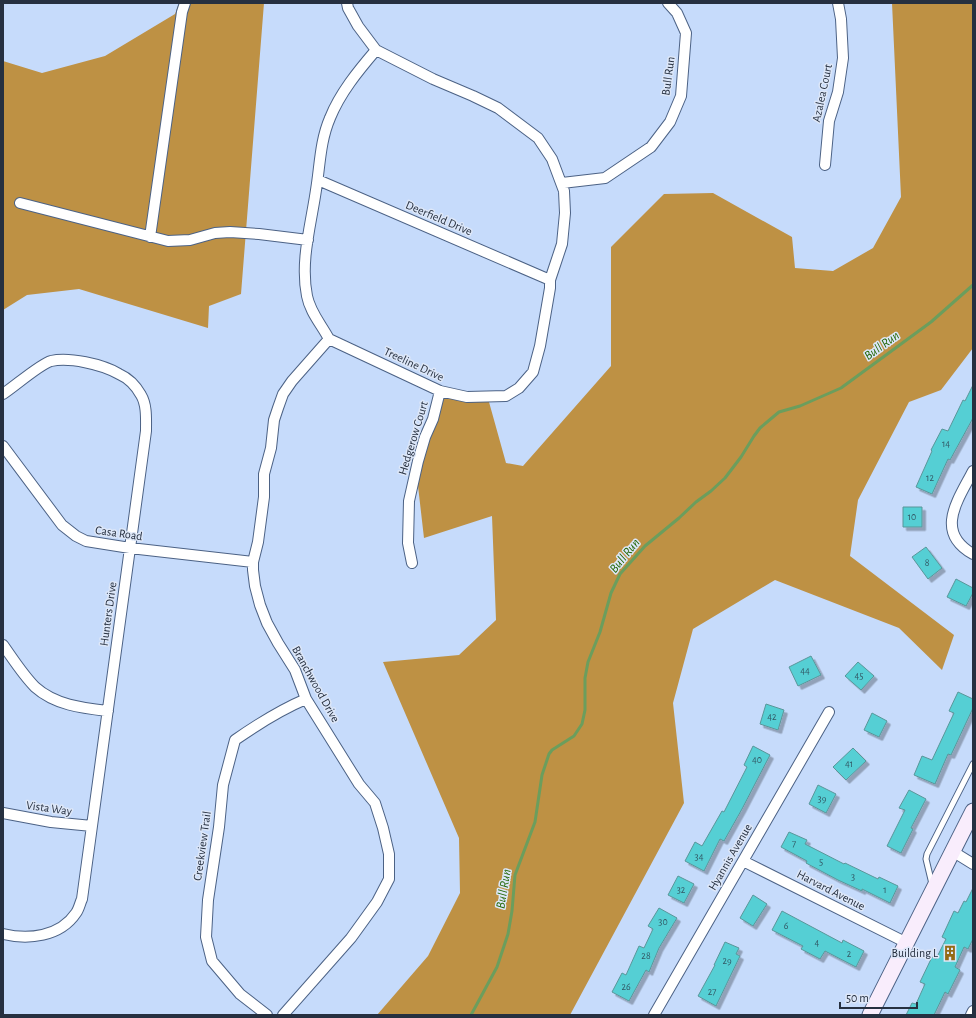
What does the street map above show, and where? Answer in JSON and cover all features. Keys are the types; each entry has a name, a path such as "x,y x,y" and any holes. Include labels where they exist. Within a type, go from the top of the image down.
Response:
{"main road":[{"path":"870,1015 973,811"}],"street":[{"path":"150,237 182,12 185,3"},
{"name":"Treeline Drive","path":"329,339 440,391 467,397 506,396 519,388 533,372 540,346 550,280 562,244 565,213 562,183 552,159 538,138 498,108 433,79 376,50 358,26 348,8 347,3"},
{"name":"Bull Run","path":"562,183 605,178 651,147 670,122 680,96 686,33 677,13 668,3"},
{"name":"Azalea Court","path":"825,165 829,121 838,92 843,58 841,19 838,3"},
{"path":"329,339 311,310 307,296 304,272 318,180 319,159 329,119 340,98 356,74 376,50"},
{"name":"Deerfield Drive","path":"318,180 550,280"},
{"path":"20,203 168,241 190,240 215,233 230,232 308,240"},
{"name":"Branchwood Drive","path":"283,1015 351,938 377,902 389,879 389,854 375,803 359,784 306,699 295,670 278,643 262,611 255,586 253,562 258,542 264,497 264,474 271,448 274,420 283,394 292,381 329,339"},
{"name":"Hunters Drive","path":"3,394 50,362 68,360 94,364 119,374 134,385 142,396 145,408 146,431 82,899 76,913 66,924 42,936 3,934"},
{"name":"Hedgerow Court","path":"412,563 408,543 409,501 424,437 433,419 440,391"},
{"name":"Casa Road","path":"3,446 62,525 76,536 86,541 130,548 253,562"},
{"path":"973,471 956,505 951,522 955,539 960,545 973,554"},
{"path":"3,645 28,679 45,695 54,700 69,704 108,711"},
{"name":"Creekview Trail","path":"267,1015 240,994 212,961 206,937 208,900 220,827 223,785 234,740 285,708 306,699"},
{"name":"Hyannis Avenue","path":"654,1015 829,712"},
{"name":"Vista Way","path":"3,813 51,822 92,826"},
{"path":"952,851 973,864"},
{"name":"Harvard Avenue","path":"743,861 907,943"},
{"path":"971,1015 973,1011"}],"lane":[{"path":"933,891 931,875 926,859 927,854 973,764"}],"shaded area":[{"path":"179,3 264,3 241,294 209,306 208,328 79,289 27,295 3,310 3,61 42,73 105,56 175,14"},
{"path":"892,3 973,3 973,348 941,390 909,402 858,500 850,556 954,635 942,670 899,628 775,580 693,629 673,703 684,803 570,1015 377,1015 428,956 460,893 459,838 383,662 459,655 496,620 492,516 424,538 415,460 441,395 489,402 506,463 523,466 611,366 611,247 664,194 713,193 792,237 795,268 833,271 873,248 901,197"}],"building":[{"path":"973,385 973,418 950,460 948,459 932,494 916,487 932,451 931,450 942,429 948,431 963,400 965,401"},
{"path":"903,507 922,507 922,527 903,527"},
{"path":"926,547 942,568 928,579 912,557"},
{"path":"956,579 973,588 973,593 966,606 947,597"},
{"path":"811,656 821,675 798,686 789,667"},
{"path":"858,662 874,676 861,690 845,676"},
{"path":"958,692 973,699 973,708 951,755 948,754 935,784 914,775 922,756 932,760 954,713 949,711"},
{"path":"766,704 784,710 778,730 760,724"},
{"path":"872,713 887,721 879,737 864,730"},
{"path":"753,746 770,755 724,841 720,839 704,871 685,861 695,842 702,846 722,811 724,812 747,767 744,765"},
{"path":"853,748 866,761 846,780 833,767"},
{"path":"818,785 836,794 826,813 809,804"},
{"path":"909,790 926,799 911,828 913,829 901,853 887,846 905,810 899,808"},
{"path":"789,832 807,840 805,844 844,864 845,863 878,879 879,877 898,886 890,903 862,889 862,891 838,880 806,863 807,861 781,847"},
{"path":"678,876 694,884 684,903 668,895"},
{"name":"Building L","path":"973,888 973,939 968,949 964,947 955,967 960,970 948,994 945,992 934,1015 906,1015 912,1003 916,1004 925,984 920,982 932,957 936,959 946,939 942,937 954,911 958,913 964,901 966,902"},
{"path":"753,895 767,904 753,926 740,918"},
{"path":"659,908 677,918 659,948 649,972 646,970 629,1001 612,992 622,973 626,975 639,946 644,948 653,929 648,926"},
{"path":"782,911 842,943 843,940 864,951 856,967 825,951 820,959 801,949 803,946 772,930"},
{"path":"725,942 739,948 736,954 740,956 716,1006 698,996 715,965"}],"waterway":[{"name":"Bull Run","path":"471,1015 497,967 508,934 512,911 515,875 535,822 542,775 549,754 552,750 574,736 582,724 585,710 585,678 588,662 600,632 611,593 620,574 645,546 725,478 760,428 779,412 800,406 841,388 931,322 973,285"}],"place":[{"name":"Building L","path":"950,953"}]}
